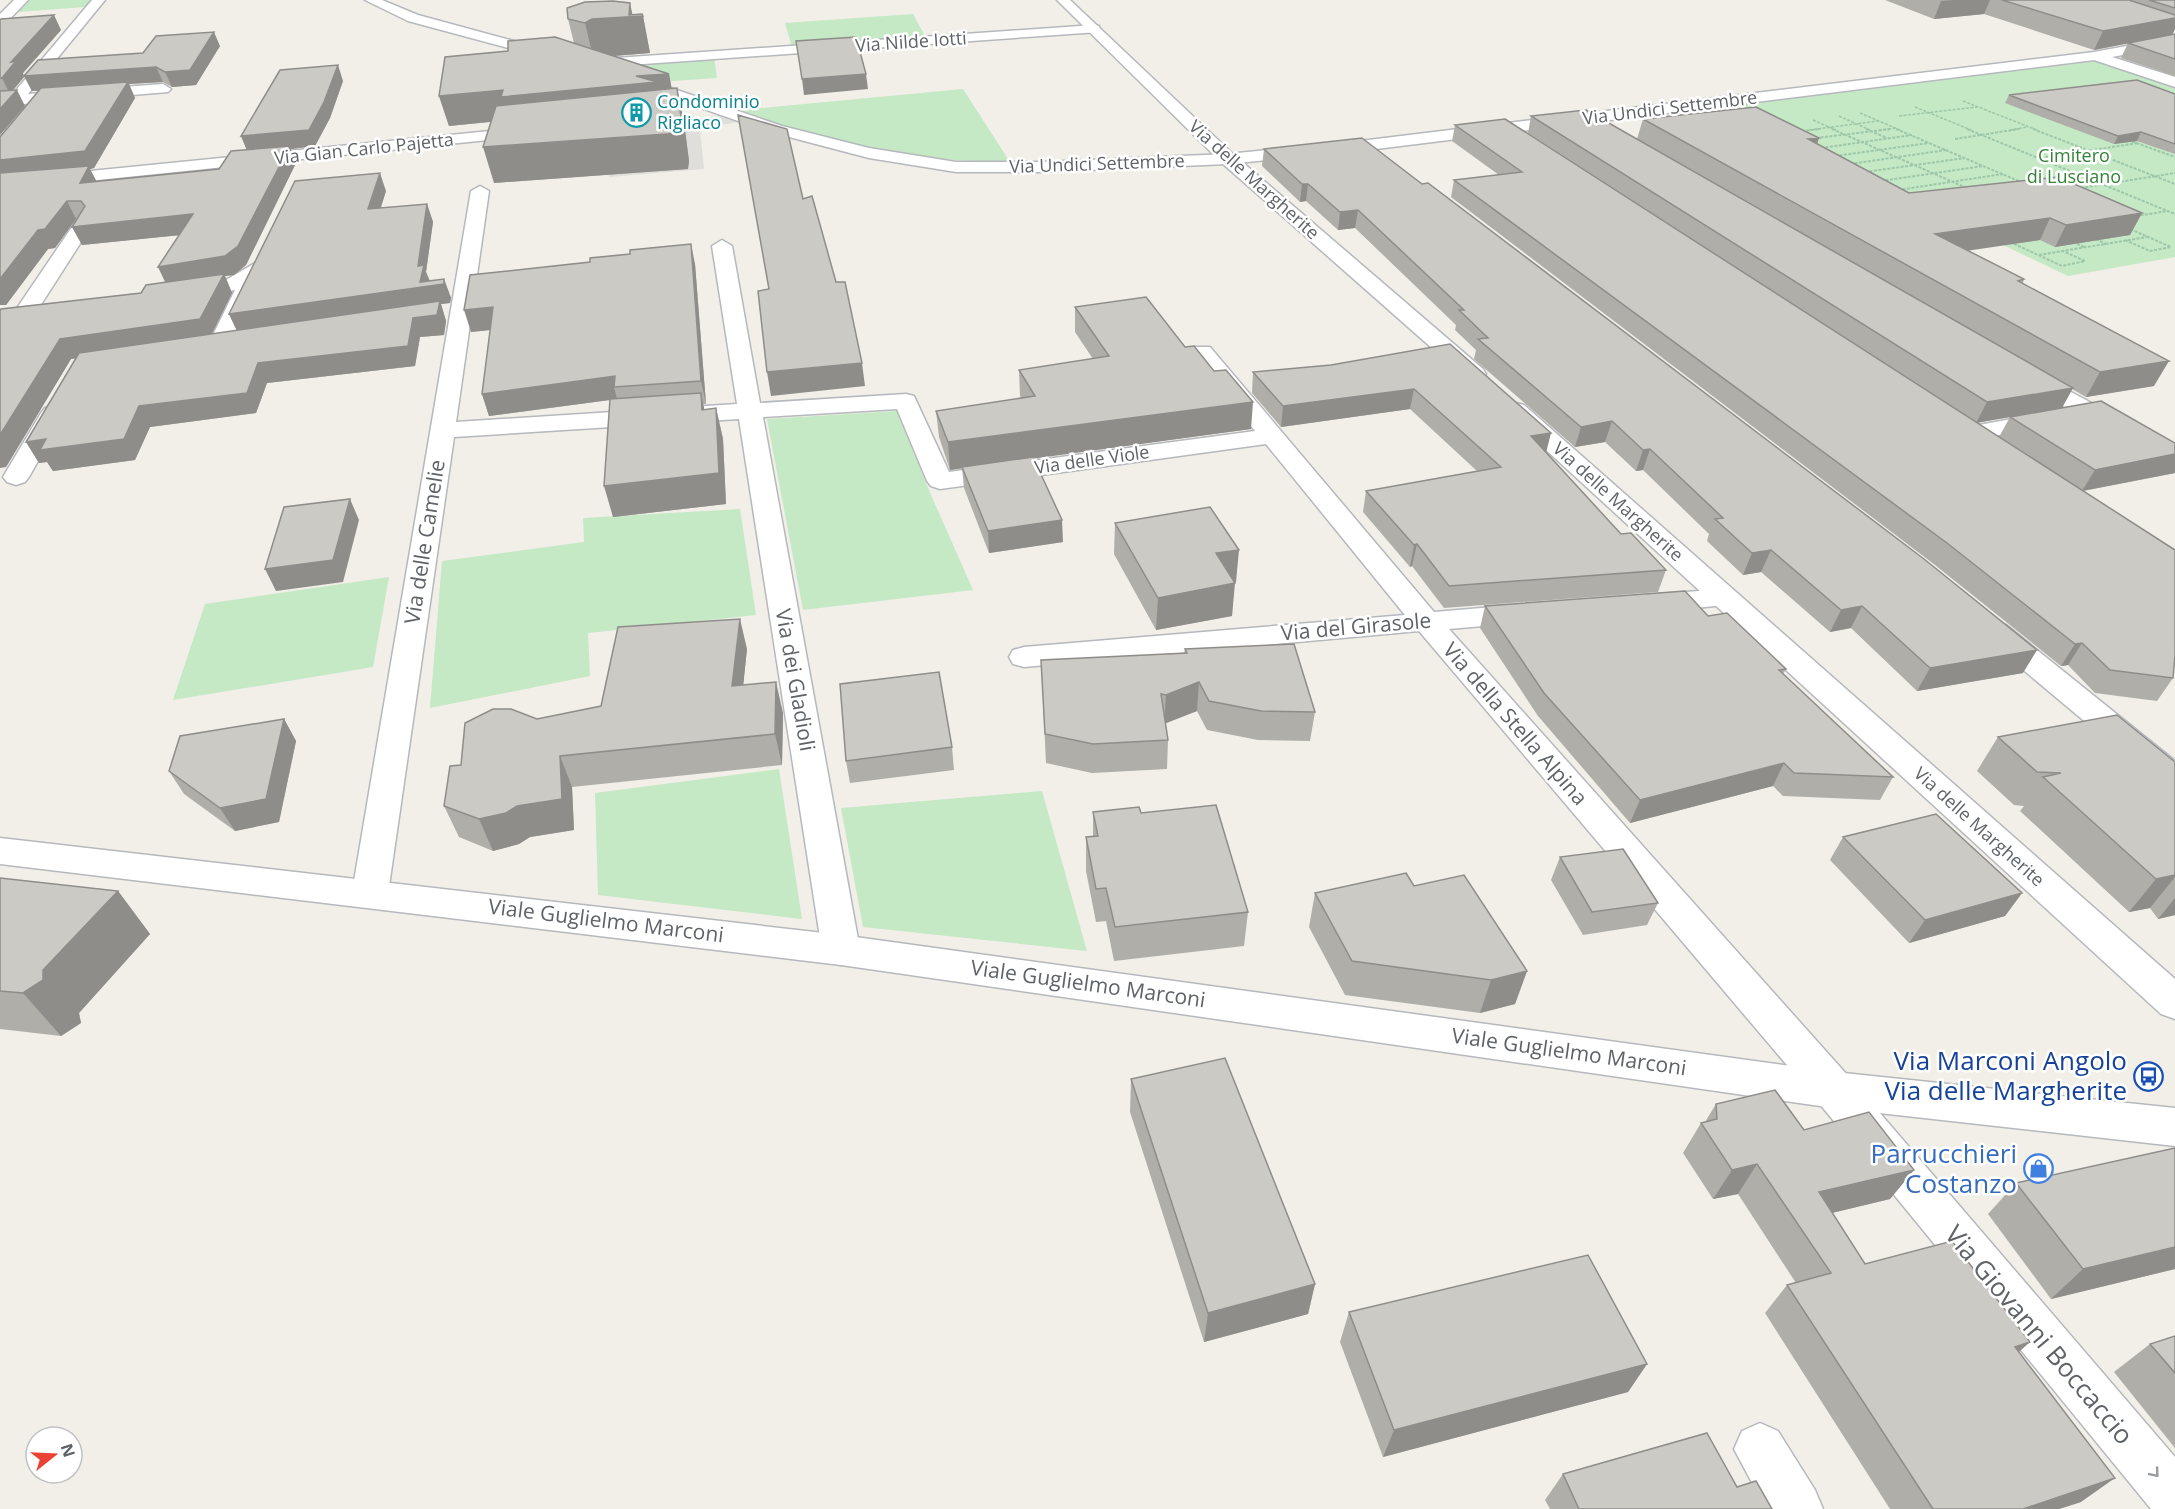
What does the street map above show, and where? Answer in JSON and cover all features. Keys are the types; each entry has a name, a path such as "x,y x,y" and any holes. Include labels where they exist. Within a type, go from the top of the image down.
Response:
{"street":[{"path":"0,21 21,0"},
{"path":"18,95 99,0"},
{"path":"371,0 413,18 564,59"},
{"name":"Via delle Margherite","path":"1063,0 1228,159 1493,390 2175,1003"},
{"name":"Via Nilde Iotti","path":"584,64 1094,29"},
{"name":"Via Undici Settembre","path":"584,64 776,129 869,153 956,167 1228,159 1368,145 2094,56 2175,41"},
{"path":"2094,56 2175,82"},
{"path":"0,101 164,88"},
{"path":"30,115 44,98"},
{"path":"681,117 729,112"},
{"path":"1586,119 1617,137"},
{"path":"1505,128 1534,148"},
{"name":"Via Gian Carlo Pajetta","path":"0,185 550,130"},
{"path":"1368,145 1396,166"},
{"path":"302,174 312,154"},
{"name":"Via delle Camelie","path":"370,893 442,430 450,312 480,191"},
{"path":"24,314 83,225"},
{"name":"Via dei Gladioli","path":"722,246 841,950"},
{"path":"219,345 267,247"},
{"path":"164,295 232,285 257,267"},
{"path":"0,317 47,311"},
{"path":"196,348 242,342"},
{"name":"Via della Stella Alpina","path":"1202,352 1426,621 1834,1090"},
{"path":"1971,433 2091,412 2008,364"},
{"path":"16,477 64,396"},
{"name":"Via delle Viole","path":"749,411 906,401 940,481 1272,436"},
{"path":"442,430 749,411"},
{"path":"1951,420 2000,452"},
{"path":"1617,606 1724,598"},
{"name":"Via del Girasole","path":"1024,657 1557,611"},
{"path":"1978,617 2175,779"},
{"name":"Viale Guglielmo Marconi","path":"0,851 841,950 1834,1090 2175,1127"},
{"name":"Via Giovanni Boccaccio","path":"1834,1090 2175,1497"},
{"path":"1760,1449 1796,1509"}],"path":[{"path":"1955,98 2175,184"},
{"path":"1908,104 2175,214"},
{"path":"1899,116 1977,106"},
{"path":"1830,117 1861,113 2023,183 2013,184"},
{"path":"1839,116 1889,139"},
{"path":"1804,121 1822,118"},
{"path":"1813,120 1973,191 1962,193"},
{"path":"1794,132 1879,121"},
{"path":"1795,127 1819,138"},
{"path":"1955,139 2029,127"},
{"path":"1810,139 1896,128"},
{"path":"1821,148 1913,135"},
{"path":"2130,138 2124,138 2175,157"},
{"path":"1826,157 1930,143"},
{"path":"2041,158 2138,143"},
{"path":"2153,149 2164,147"},
{"path":"1852,169 1843,165 1947,150"},
{"path":"1869,177 1860,173 1965,158"},
{"path":"1888,186 1879,181 1984,166"},
{"path":"2081,188 2175,173"},
{"path":"1908,195 1898,190 2003,174"},
{"path":"2128,217 2168,211"},
{"path":"2125,240 2150,251 2171,247 2127,228"},
{"path":"2086,235 2106,244"},
{"path":"2038,255 2147,237"},
{"path":"2006,240 2062,266 2085,261 2063,251"},
{"path":"2073,243 2084,248"}],"shaded area":[{"path":"741,110 760,118 700,129 704,169 609,177 607,126 701,119"}],"green space":[{"path":"30,0 91,0 85,7 18,12"},
{"path":"913,14 926,38 792,47 785,23"},
{"path":"714,57 717,78 659,82 607,64"},
{"name":"Cimitero di Lusciano","path":"2097,61 2175,87 2175,257 2068,276 1715,108"},
{"path":"963,89 1010,162 941,159 873,149 806,133 741,110"},
{"path":"897,411 973,590 803,610 767,419"},
{"path":"740,509 756,615 588,633 590,676 430,708 442,561 584,542 583,518"},
{"path":"389,577 373,667 173,700 205,604"},
{"path":"779,769 802,919 598,895 595,793"},
{"path":"1042,791 1087,951 863,927 841,808"}],"building":[{"path":"2002,0 2129,0 2175,15 2175,18 2103,31"},
{"path":"2149,0 2175,0 2175,8"},
{"path":"585,2 630,3 629,15 642,14 643,16 592,19 585,23 568,19 567,8"},
{"path":"54,15 11,62 16,61 0,78 0,20"},
{"path":"214,32 190,70 165,72 156,67 24,76 38,60 143,53 156,36"},
{"path":"2175,34 2175,59 2128,43"},
{"path":"555,37 669,74 636,76 657,82 501,97 503,90 439,96 445,57 508,51 508,41"},
{"path":"856,37 866,74 802,79 796,41"},
{"path":"338,65 324,102 309,130 241,136 280,70"},
{"path":"2137,80 2175,94 2175,144 2141,132 2118,136 2009,95"},
{"path":"128,82 85,151 0,160 0,137 41,88"},
{"path":"677,88 681,133 483,147 496,106"},
{"path":"17,90 0,109 0,91"},
{"path":"1756,107 1819,138 1808,139 1909,193 2058,177 2142,213 2066,225 2050,218 1935,234 2024,279 2018,281 2169,361 2100,372 1643,119"},
{"path":"1586,110 2073,388 1987,402 1531,116"},
{"path":"738,115 787,129 803,199 812,196 836,282 845,282 862,363 767,372 758,291 769,289"},
{"path":"1505,119 2175,550 2173,678 2110,670 2082,643 2075,644 1947,543 1454,180 1522,172 1455,125"},
{"path":"1362,138 1422,184 1428,183 1924,559 2037,650 1930,668 1862,606 1841,610 1771,550 1752,553 1715,519 1723,518 1650,449 1643,450 1612,421 1581,427 1478,339 1488,338 1459,310 1464,310 1358,210 1340,212 1308,184 1302,184 1264,149"},
{"path":"290,146 238,246 225,256 158,267 193,214 72,227 85,206 81,201 67,201 45,229 38,230 0,279 0,173 89,166 80,183 219,169 231,151"},
{"path":"380,173 368,209 427,204 418,266 424,265 420,282 444,279 444,284 229,314 295,181"},
{"path":"691,244 701,381 614,387 615,376 482,394 493,307 464,310 470,275 590,262 590,258 630,254 630,250"},
{"path":"224,274 200,319 60,339 0,435 1,309 141,293 146,285"},
{"path":"1146,297 1185,347 1194,346 1214,371 1226,370 1253,402 948,442 936,411 1035,396 1019,370 1109,356 1075,307"},
{"path":"440,301 437,315 413,318 408,346 258,363 247,393 139,406 124,439 40,450 46,439 26,442 79,353"},
{"path":"1450,344 1551,433 1531,436 1621,534 1631,533 1666,570 1449,586 1417,544 1414,545 1366,491 1501,467 1414,389 1283,406 1253,372 1331,365"},
{"path":"701,393 702,410 716,408 719,473 604,486 610,399"},
{"path":"2101,401 2175,443 2175,454 2095,470 2010,417"},
{"path":"1033,457 1062,520 988,531 962,467"},
{"path":"350,499 333,560 265,569 284,507"},
{"path":"1210,507 1239,550 1216,553 1235,583 1158,598 1115,523"},
{"path":"1685,591 1708,616 1727,613 1786,669 1779,670 1893,777 1794,773 1784,763 1640,800 1544,693 1485,606"},
{"path":"740,619 732,686 776,682 775,734 560,756 562,799 517,806 506,813 479,819 444,806 450,766 461,765 465,723 493,709 511,709 537,719 601,706 618,627"},
{"path":"1294,644 1315,712 1261,711 1209,701 1199,682 1166,695 1161,694 1168,740 1093,744 1045,734 1041,660 1187,653 1185,649"},
{"path":"939,672 952,747 846,761 840,684"},
{"path":"2117,715 2175,762 2175,875 2156,879 2043,777 2061,773 2037,772 1998,737"},
{"path":"284,719 266,799 220,808 169,771 180,736"},
{"path":"1216,805 1248,912 1115,927 1106,888 1096,889 1086,837 1098,836 1093,812 1139,807 1141,813"},
{"path":"1936,814 2022,893 1925,920 1843,837"},
{"path":"1623,849 1658,903 1592,912 1560,857"},
{"path":"1406,873 1414,886 1464,875 1527,971 1491,980 1352,961 1315,893"},
{"path":"0,878 118,891 43,970 43,980 23,993 0,991"},
{"path":"1225,1058 1315,1284 1208,1313 1131,1079"},
{"path":"1775,1090 1804,1130 1869,1112 1914,1170 1819,1192 1865,1264 1952,1241 2030,1342 2015,1347 2115,1478 2023,1509 1933,1509 1787,1285 1831,1273 1757,1164 1732,1170 1701,1123 1717,1119 1716,1104"},
{"path":"2175,1148 2175,1247 2083,1269 2016,1183"},
{"path":"1588,1255 1647,1364 1394,1430 1349,1312"},
{"path":"2175,1336 2175,1373 2150,1344"},
{"path":"1707,1433 1737,1487 1756,1481 1772,1509 1579,1509 1563,1474"}],"place":[{"name":"Condominio Rigliaco","path":"636,112"},
{"name":"Via Marconi Angolo Via delle Margherite","path":"2148,1076"},
{"name":"Parrucchieri Costanzo","path":"2038,1169"}]}
